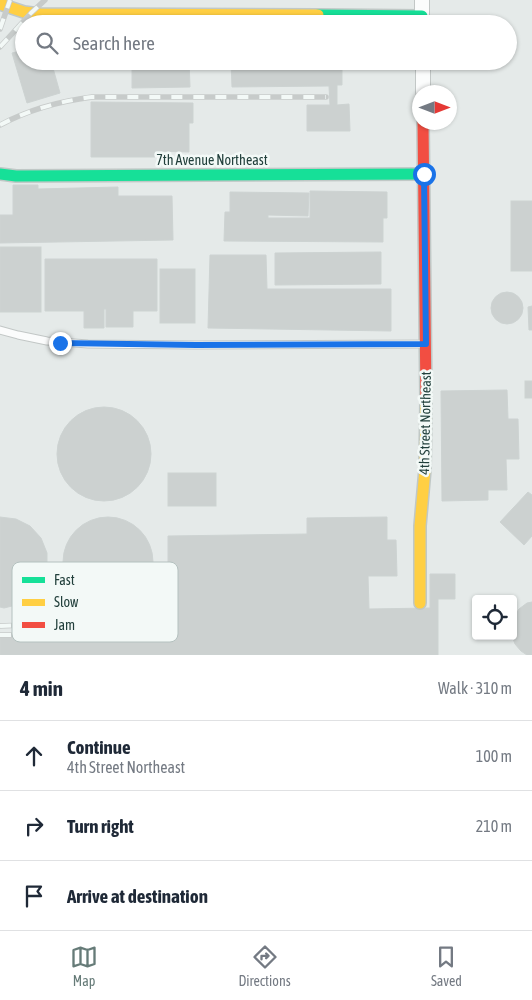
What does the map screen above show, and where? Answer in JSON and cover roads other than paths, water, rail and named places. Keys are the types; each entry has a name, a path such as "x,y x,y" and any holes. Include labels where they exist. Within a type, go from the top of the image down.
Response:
{"street":[{"path":"422,0 422,15"},
{"path":"0,4 24,12 40,14 104,15"},
{"path":"422,70 423,85"},
{"name":"4th Street Northeast","path":"420,603 420,526 425,469 426,409 423,130"},
{"name":"7th Avenue Northeast","path":"0,174 26,176 424,174"}],"lane":[{"path":"0,330 47,342 88,344 426,344"}],"railway":[{"path":"0,29 10,0"},
{"path":"29,15 45,0"},
{"path":"0,47 15,31"},
{"path":"0,125 45,107 92,97 326,97"},
{"path":"0,626 12,626"},
{"path":"0,635 12,635"}]}
